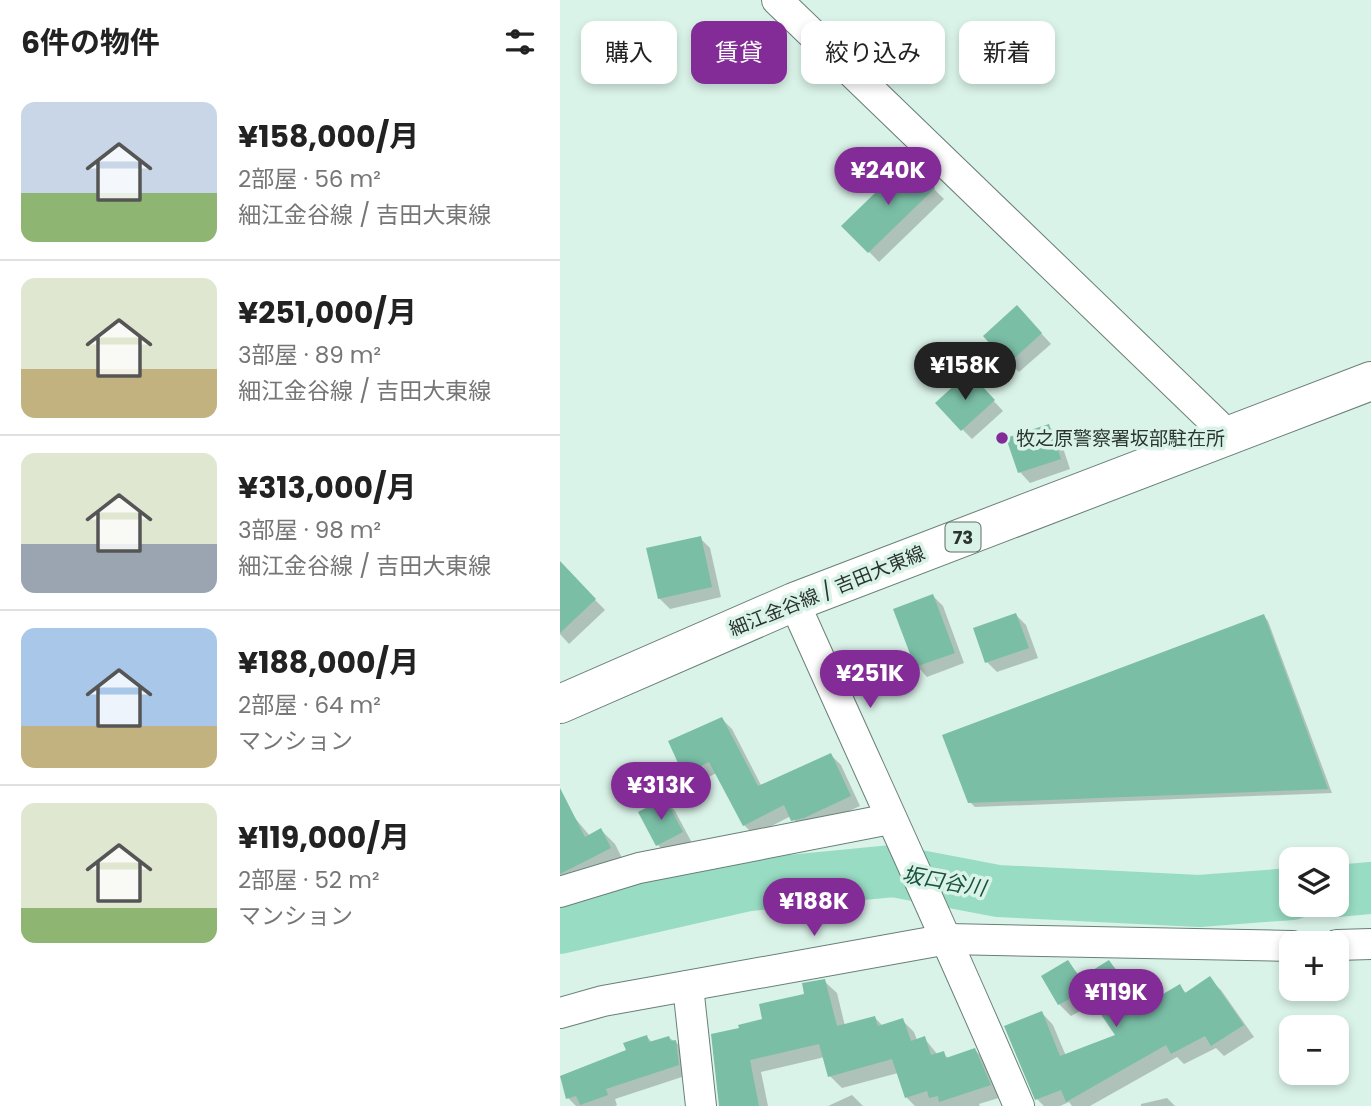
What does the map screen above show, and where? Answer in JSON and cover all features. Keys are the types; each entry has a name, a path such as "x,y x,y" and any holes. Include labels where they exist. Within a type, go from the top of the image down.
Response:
{"main road":[{"name":"細江金谷線 / 吉田大東線","path":"560,704 794,602 1371,381"}],"street":[{"path":"776,0 1229,436"},
{"path":"794,602 895,829 948,939 1019,1106"},
{"path":"560,892 639,868 895,829"},
{"path":"560,1013 603,1001 948,939 1279,946"},
{"path":"1349,945 1371,944"},
{"path":"688,986 701,1106"}],"building":[{"path":"908,161 935,188 868,253 841,226"},
{"path":"1017,305 1042,333 1008,364 983,336"},
{"path":"969,372 995,400 961,431 935,403"},
{"path":"1049,424 1061,459 1018,473 1006,438"},
{"path":"701,536 712,587 658,599 646,548"},
{"path":"560,561 596,599 560,633"},
{"path":"933,594 955,653 915,667 893,609"},
{"path":"1016,613 1029,648 985,663 973,628"},
{"path":"1264,614 1328,789 968,803 942,735"},
{"path":"722,717 758,786 831,753 851,796 804,818 791,821 784,805 743,826 709,762 683,774 668,741"},
{"path":"560,788 585,837 601,828 611,848 560,874"},
{"path":"665,798 683,832 656,846 638,812"},
{"path":"1068,960 1080,978 1109,960 1141,1007 1180,984 1185,993 1210,976 1244,1025 1211,1046 1205,1036 1171,1054 1166,1045 1066,1102 1061,1090 1035,1100 1004,1026 1042,1011 1060,1056 1115,1035 1085,991 1058,1005 1041,976"},
{"path":"825,979 837,1026 875,1016 878,1026 903,1018 911,1041 925,1036 931,1055 944,1051 946,1058 975,1048 991,1085 939,1102 938,1096 929,1098 927,1091 905,1098 892,1059 828,1077 819,1044 750,1060 759,1106 719,1106 711,1034 739,1028 738,1025 762,1019 759,1004 804,994 802,983"},
{"path":"647,1035 649,1042 669,1036 671,1041 676,1040 679,1065 606,1089 608,1095 580,1105 576,1096 566,1099 560,1076 626,1050 623,1043"}],"waterway":[{"name":"坂口谷川","path":"560,928 749,885 893,871 998,891 1199,901 1279,895"},
{"name":"坂口谷川","path":"1349,890 1371,888"}],"place":[{"name":"牧之原警察署坂部駐在所","path":"1002,438"}]}
